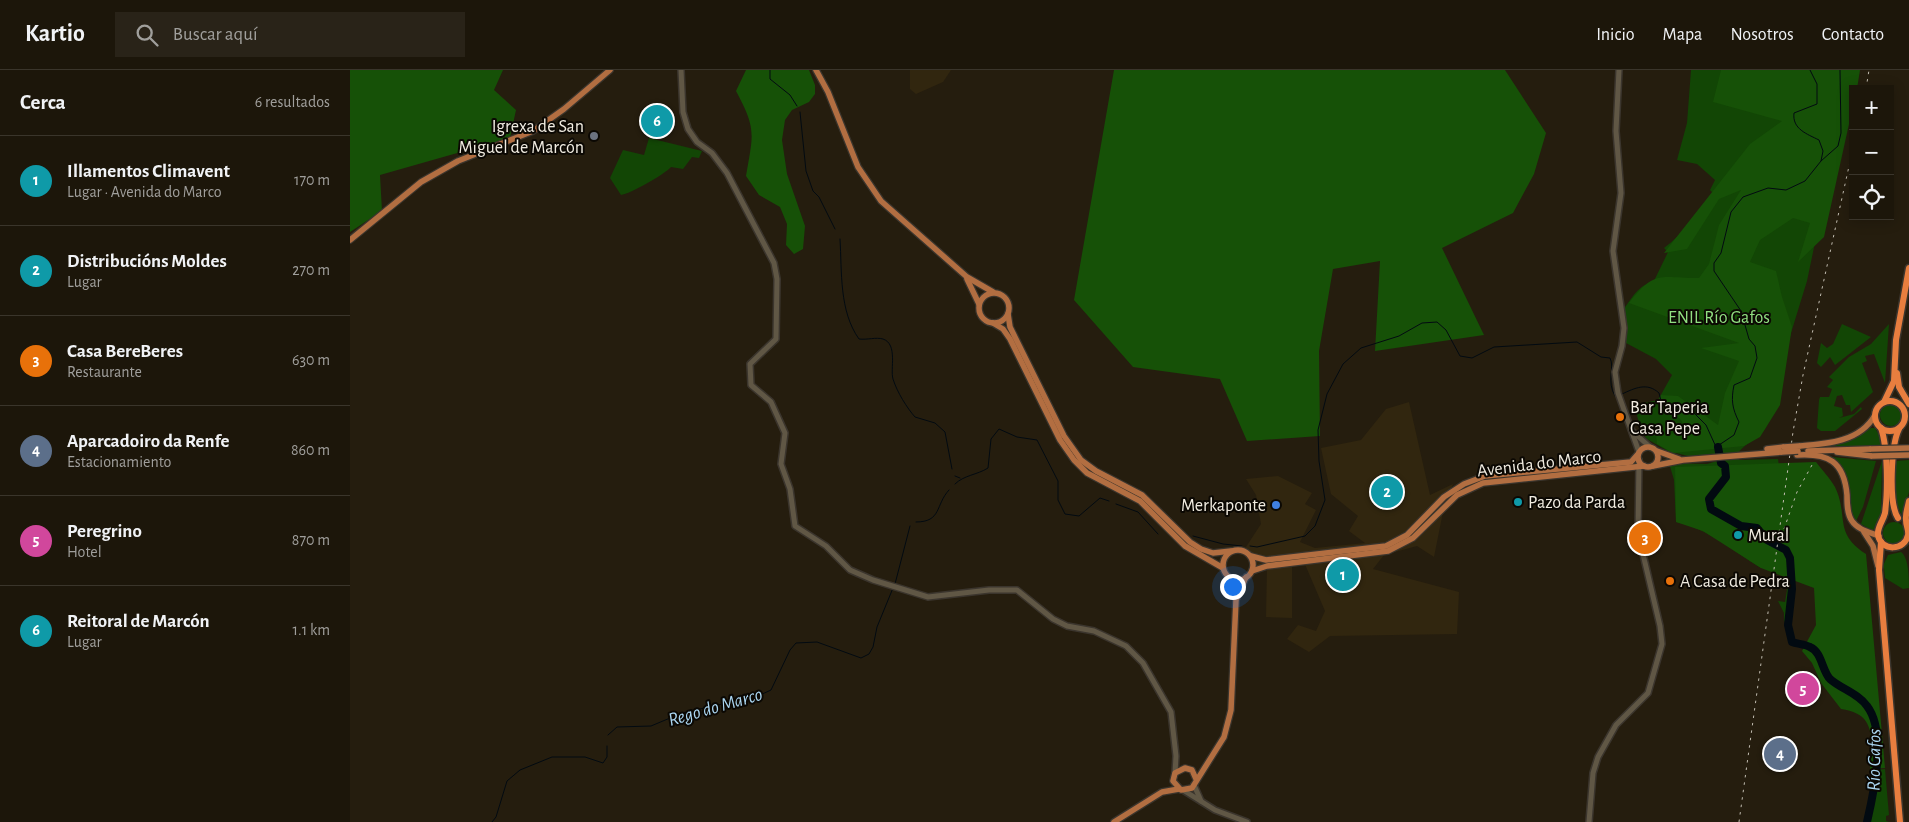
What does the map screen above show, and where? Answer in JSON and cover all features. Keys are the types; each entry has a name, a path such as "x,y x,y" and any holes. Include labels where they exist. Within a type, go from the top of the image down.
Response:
{"highway":[{"path":"1901,821 1879,567 1879,529 1883,522 1885,504 1885,462 1881,428 1875,415 1877,408 1884,402 1894,381 1895,349 1909,268"},
{"path":"1895,349 1907,421 1899,429 1894,445 1893,496 1894,510 1898,518 1906,524"},
{"path":"1894,381 1906,406"},
{"path":"1884,402 1896,401 1906,406"},
{"path":"1881,428 1892,431 1899,429"},
{"path":"1880,560 1892,548 1900,546 1906,541 1909,532 1906,524 1909,501"},
{"path":"1883,522 1890,518 1898,518"},
{"path":"1880,539 1892,548"}],"main road":[{"path":"350,240 420,182 458,161 533,131 564,109 610,70"},
{"path":"816,70 828,92 866,181 881,201 966,277 993,292 1002,294 1008,300 1010,307 1008,314 1002,321 993,323"},
{"path":"966,277 979,304 980,315 1003,329 1010,339 1060,440 1074,460 1087,472 1140,501 1185,546 1223,568 1231,578 1236,600 1231,710 1224,737 1195,782 1181,790 1162,792"},
{"path":"979,304 982,298 993,292"},
{"path":"1008,314 1010,327 1060,427 1081,460 1142,495 1190,542 1201,549 1213,553 1242,549 1251,556 1254,564 1252,571 1246,578 1236,600"},
{"path":"1798,451 1856,434 1875,415"},
{"path":"1642,464 1644,448 1650,446 1657,451 1684,460"},
{"path":"1871,452 1909,448"},
{"path":"1743,455 1754,450 1871,452 1909,455"},
{"path":"1642,464 1658,459 1657,451"},
{"path":"1642,464 1783,451"},
{"path":"1798,451 1818,455 1834,462 1844,478 1849,516 1874,546 1879,567"},
{"name":"Avenida do Marco","path":"1251,556 1266,560 1386,546 1407,535 1444,497 1464,484 1485,476 1631,462 1642,464"},
{"name":"Avenida do Marco","path":"1252,571 1267,566 1388,551 1413,538 1443,507 1467,489 1482,483 1642,464"},
{"path":"1861,530 1880,539"},
{"path":"1223,568 1223,561 1231,551"},
{"path":"1231,578 1239,580 1246,578"},
{"path":"1114,822 1162,792 1174,776 1187,768 1208,761"},
{"path":"1187,768 1195,774 1195,782"},
{"path":"1174,776 1174,784 1181,790"}],"street":[{"path":"681,70 683,112 688,129 697,142 712,153 726,173 774,263 777,279 776,339 750,364 749,380 755,389 771,402 785,433 781,464 790,488 794,526 826,546 850,570 909,592 928,596 989,590 1018,590 1053,619 1067,626 1094,631 1126,646 1143,662 1170,708 1173,717 1176,756 1174,776"},
{"path":"1590,822 1593,773 1598,757 1616,725 1648,693 1662,644 1660,626 1638,533 1642,464 1618,393 1615,372 1624,328 1612,251 1621,193 1616,131 1620,70"},
{"path":"1632,431 1650,446"},
{"path":"1176,756 1187,768"},
{"path":"1195,782 1203,803"},
{"path":"1181,790 1203,803 1247,822"}],"shaded area":[{"path":"910,70 951,70 943,82 916,94 910,89"},
{"path":"1409,402 1430,495 1453,484 1443,512 1434,557 1417,546 1384,555 1373,569 1459,592 1457,634 1330,636 1309,652 1287,639 1298,625 1316,631 1325,611 1304,562 1292,563 1292,618 1266,617 1267,566 1252,571 1251,556 1244,550 1261,524 1256,495 1246,479 1278,476 1312,493 1305,504 1316,510 1300,542 1315,548 1365,543 1349,531 1358,516 1331,494 1321,448 1361,440 1386,409"}],"green space":[{"path":"350,70 503,70 494,90 516,110 510,138 380,175 382,211 350,232"},
{"path":"746,70 809,70 815,85 815,94 809,102 792,110 785,120 782,140 787,174 805,226 803,249 794,254 786,245 787,224 780,207 759,195 746,176 752,132 743,104 736,91"},
{"path":"1114,70 1505,70 1546,133 1534,174 1513,213 1442,248 1484,335 1375,351 1380,261 1333,269 1319,351 1320,436 1247,441 1220,379 1133,367 1074,300"},
{"name":"ENIL Río Gafos","path":"1691,70 1851,70 1807,281 1791,333 1768,423 1759,436 1738,453 1739,460 1778,459 1794,572 1792,612 1784,622 1784,613 1778,601 1785,602 1790,572 1764,563 1761,568 1710,535 1676,522 1674,480 1669,463 1707,464 1717,461 1717,455 1688,456 1668,451 1647,439 1642,433 1634,405 1658,400 1672,375 1656,359 1626,343 1623,310 1639,289 1653,283 1668,252 1664,248 1684,229 1713,193 1710,190 1715,180 1697,164 1677,160 1687,123"},
{"path":"1721,70 1860,70 1858,85 1849,85 1849,124 1824,237 1798,262 1810,223 1793,218 1760,240 1750,262 1776,271 1792,327 1780,405 1760,437 1744,446 1673,453 1657,444 1656,434 1687,433 1681,420 1658,400 1661,395 1678,396 1718,425 1725,393 1739,361 1701,348 1739,343 1629,303 1652,280 1667,277 1699,278 1709,264 1719,225 1741,190 1719,199 1687,249 1664,253 1750,144 1782,121 1713,102"},
{"path":"649,138 702,151 699,158 692,157 683,169 671,167 647,183 621,195 610,178 623,150 644,155"},
{"path":"1842,324 1871,337 1835,365 1830,357 1821,367 1817,363 1821,343 1827,348 1833,344"},
{"path":"1889,324 1885,383 1874,354 1865,356 1867,361 1862,363 1873,392 1851,412 1850,405 1846,405 1842,395 1837,396 1834,406 1842,408 1843,416 1839,418 1854,414 1861,407 1862,409 1835,431 1821,431 1817,428 1819,400 1820,397 1829,397 1832,389 1827,387 1833,380 1829,377 1849,357 1871,344"},
{"path":"1891,404 1899,407 1902,415 1899,423 1891,426 1883,423 1880,415 1883,407"},
{"path":"1871,428 1875,428 1882,446 1821,446 1855,437"},
{"path":"1831,457 1876,461 1863,507 1856,521 1852,515 1844,474"},
{"path":"1909,460 1909,492 1902,515 1896,503 1895,461"},
{"path":"1882,461 1881,513 1873,531 1861,524"},
{"path":"1816,462 1835,487 1839,497 1845,531 1849,539 1866,554 1885,768 1870,769 1871,739 1867,723 1861,716 1841,709 1821,683 1812,663 1802,651 1816,625 1814,588 1761,568 1703,531 1676,522 1675,467"},
{"path":"1894,522 1902,525 1905,533 1902,541 1894,544 1886,541 1883,533 1886,525"},
{"path":"1901,552 1906,559 1909,579 1909,588 1903,589 1885,578 1884,568 1882,568 1888,555"},
{"path":"1885,769 1889,815 1886,816 1886,821 1889,822 1869,822 1876,787 1876,770"}],"waterway":[{"path":"770,70 770,79 790,95 797,106"},
{"path":"1622,394 1636,388 1650,388 1659,393 1662,405 1690,409 1706,425 1716,447 1734,435 1739,422 1733,404 1734,385 1750,378 1757,358 1755,346 1749,339 1741,311 1714,271 1714,263 1721,253 1731,212 1743,197 1768,188 1786,190 1805,181 1821,161 1823,151 1819,140 1801,130 1794,119 1794,113 1817,104 1817,84 1810,70"},
{"path":"1821,161 1838,146 1841,133 1840,70"},
{"path":"800,112 806,171 813,191 819,197 835,229"},
{"path":"840,239 843,291 848,316 853,328 859,339 880,338 888,342 892,351 892,375 900,394 915,417 935,423 945,432 952,469"},
{"name":"Rego do Marco","path":"1250,546 1257,547 1305,536 1315,526 1325,500 1319,461 1318,430 1327,394 1343,364 1361,348 1399,336 1422,323 1437,322 1446,330 1460,356 1472,358 1494,347 1577,342 1601,357 1610,358 1612,366 1611,385 1615,396"},
{"name":"Rego do Marco","path":"955,484 988,468 991,439 999,429 1017,437 1037,440 1058,481 1058,500 1065,514 1079,516 1100,498 1109,501"},
{"name":"Río Gafos","path":"1718,447 1721,463 1725,466 1726,477 1709,499 1711,509 1741,526 1757,528 1767,540 1786,550 1790,558 1792,589 1788,625 1792,642 1814,649 1827,676 1863,702 1873,717 1878,746 1873,795 1867,822"},
{"name":"Rego do Marco","path":"955,476 960,478"},
{"name":"Rego do Marco","path":"916,522 924,521 934,516 949,490"},
{"name":"Rego do Marco","path":"1116,504 1138,512 1158,534"},
{"name":"Rego do Marco","path":"895,584 910,526"},
{"name":"Rego do Marco","path":"1193,536 1223,544 1242,546"},
{"name":"Rego do Marco","path":"608,735 617,727 651,726 682,713 758,696 771,690 790,650 796,643 817,642 861,658 869,654 873,647 877,627 893,588"},
{"name":"Rego do Marco","path":"492,822 496,817 507,781 520,770 552,757 585,757 603,763 607,757 607,746"}],"railway":[{"path":"1867,85 1869,70"},
{"path":"1739,822 1793,432 1803,375 1849,166"},
{"path":"1784,529 1797,492 1812,465"}],"place":[{"name":"Reitoral de Marcón","path":"657,121"},
{"name":"Igrexa de San Miguel de Marcón","path":"594,136"},
{"name":"Bar Taperia Casa Pepe","path":"1620,417"},
{"name":"Distribucións Moldes","path":"1387,492"},
{"name":"Pazo da Parda","path":"1518,502"},
{"name":"Merkaponte","path":"1276,505"},
{"name":"Mural","path":"1738,535"},
{"name":"Casa BereBeres","path":"1645,538"},
{"name":"Illamentos Climavent","path":"1343,575"},
{"name":"A Casa de Pedra","path":"1670,581"},
{"name":"Peregrino","path":"1803,689"},
{"name":"Aparcadoiro da Renfe","path":"1780,754"}]}
